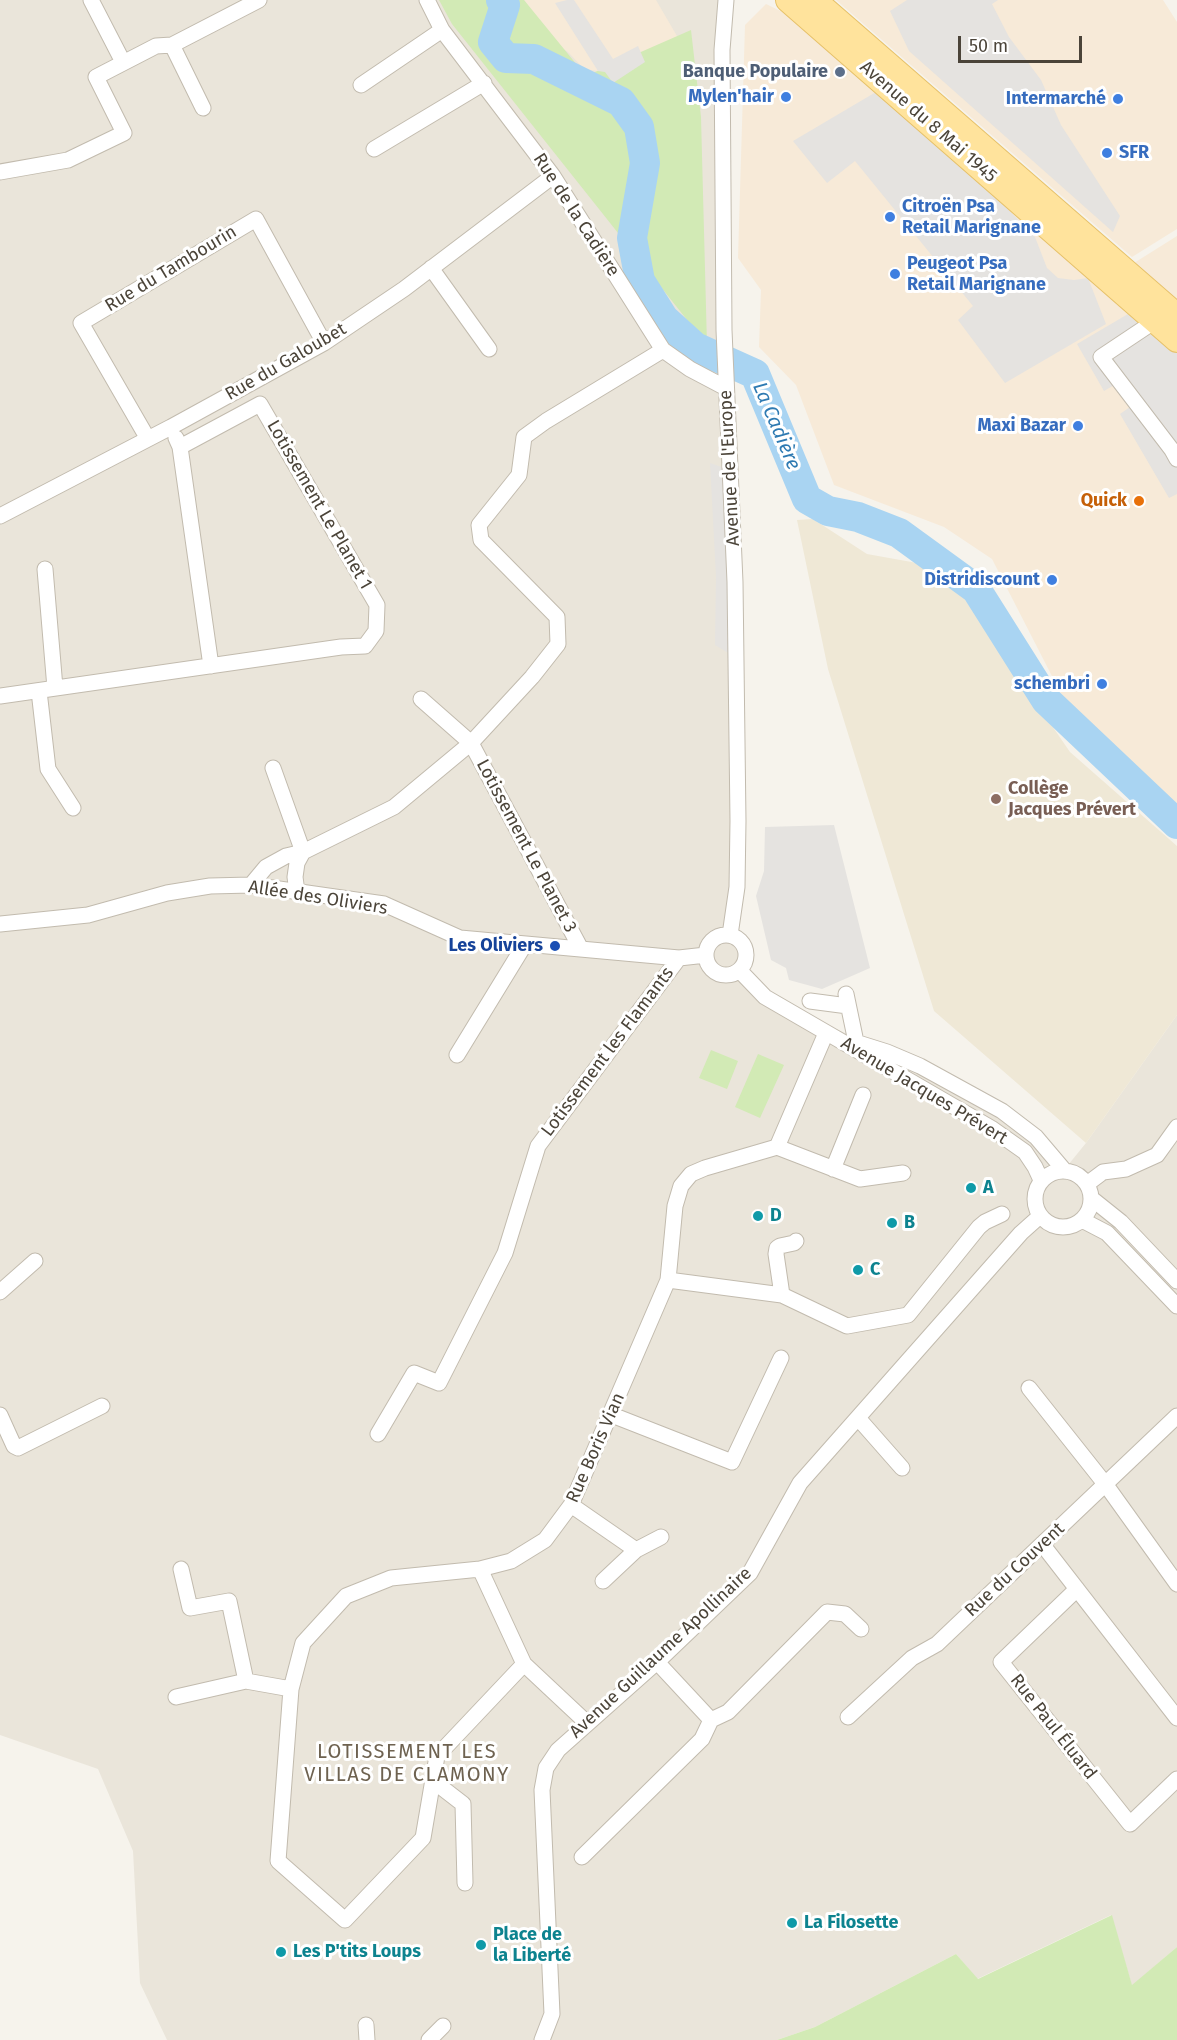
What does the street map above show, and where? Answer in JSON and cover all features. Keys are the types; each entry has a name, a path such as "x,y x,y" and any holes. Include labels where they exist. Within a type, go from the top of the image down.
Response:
{"main road":[{"name":"Avenue du 8 Mai 1945","path":"788,0 1166,319"},
{"name":"Avenue du 8 Mai 1945","path":"814,0 1166,319 1177,340"}],"street":[{"path":"91,0 123,62"},
{"path":"0,172 68,160 124,134 96,77 156,46 172,45 259,0"},
{"name":"Rue de la Cadière","path":"427,0 442,30 553,176 663,350 690,369 726,383"},
{"name":"Avenue de l'Europe","path":"726,0 722,50 724,330 735,582 738,821 737,888 730,935"},
{"path":"361,85 442,30"},
{"path":"172,45 203,108"},
{"path":"374,149 484,83"},
{"name":"Rue du Galoubet","path":"0,516 148,440 324,343 430,268 553,176"},
{"name":"Rue du Tambourin","path":"148,440 81,323 256,219 324,343"},
{"path":"430,268 489,349"},
{"path":"1166,319 1101,357 1175,452"},
{"path":"471,743 532,677 558,644 557,617 481,540 479,525 519,475 524,437 546,421 663,350"},
{"name":"Lotissement Le Planet 1","path":"0,696 365,645 376,632 377,604 260,404 180,447"},
{"path":"171,427 180,447 211,666"},
{"path":"45,569 55,688"},
{"path":"39,691 48,769 73,808"},
{"name":"Lotissement Le Planet 3","path":"421,699 471,743 581,949"},
{"name":"Lotissement Le Planet 3","path":"251,885 266,867 286,856 303,852 394,807 471,743"},
{"path":"273,768 303,852 297,864 295,877 297,892"},
{"name":"Allée des Oliviers","path":"0,924 88,915 167,892 210,886 251,885 384,904 460,938 678,958 706,955"},
{"path":"730,935 741,941 745,947 746,960 740,970 734,974 721,975 710,968 706,955 707,949 713,940 730,935"},
{"path":"457,1055 525,944"},
{"name":"Lotissement les Flamants","path":"378,1434 414,1373 440,1383 505,1253 538,1146 678,958"},
{"name":"Avenue Jacques Prévert","path":"740,970 765,997 991,1128 1024,1152 1041,1180"},
{"path":"803,1019 809,997 847,1000 856,1042"},
{"path":"826,1033 777,1147 860,1179 903,1173"},
{"name":"Avenue Jacques Prévert","path":"826,1033 887,1052 920,1066 1002,1111 1036,1137 1064,1170"},
{"path":"833,1169 863,1095"},
{"path":"1177,1127 1157,1155 1126,1169 1103,1172 1089,1191 1088,1213 1074,1225 1065,1228 1047,1223 1035,1207 1034,1198 1036,1188 1049,1174 1064,1170 1081,1176 1089,1191 1177,1281"},
{"name":"Rue Boris Vian","path":"432,1780 423,1838 345,1920 278,1861 291,1689 303,1643 346,1596 391,1578 480,1569 510,1561 545,1540 571,1505 612,1415 668,1280 675,1206 681,1186 691,1174 705,1168 777,1147"},
{"path":"668,1280 782,1295 847,1326 908,1315 979,1227 1002,1214"},
{"name":"Avenue Guillaume Apollinaire","path":"542,2040 552,2014 542,1790 546,1768 558,1750 657,1662 750,1573 800,1483 998,1258 1040,1216"},
{"path":"1082,1220 1107,1233 1177,1306"},
{"path":"782,1295 777,1248 794,1243 796,1240"},
{"path":"0,1292 35,1261"},
{"path":"612,1415 732,1462 781,1358"},
{"path":"1029,1388 1106,1485 1177,1584"},
{"path":"0,1415 14,1446 18,1448 102,1406"},
{"name":"Rue du Couvent","path":"848,1717 912,1658 937,1644 1177,1416"},
{"path":"858,1419 902,1468"},
{"path":"571,1505 636,1550"},
{"path":"603,1581 636,1550 661,1537"},
{"path":"1042,1544 1177,1718"},
{"path":"181,1569 190,1608 229,1601 246,1681"},
{"path":"480,1569 524,1664 587,1723"},
{"name":"Rue Paul Éluard","path":"1077,1589 1001,1662 1130,1824 1177,1779"},
{"path":"582,1857 702,1739 711,1720 728,1712 827,1612 845,1614 861,1629"},
{"path":"657,1662 711,1720"},
{"path":"465,1882 464,1804 432,1780 437,1756 524,1664"},
{"path":"176,1697 246,1681 291,1689"},
{"path":"429,2040 443,2026"}],"shaded area":[{"path":"0,0 726,0 736,938 745,947 744,966 765,997 887,1052 1002,1111 1064,1170 1086,1143 1177,1015 1177,1947 1132,1986 1111,1915 977,1979 956,1954 815,2027 777,2040 167,2040 140,1983 133,1851 98,1769 0,1735"},
{"path":"524,0 656,0 684,48 605,72 584,69 568,52 552,42"},
{"path":"574,0 613,59 638,46 645,62 613,83 605,72 598,71 555,3"},
{"path":"836,0 1163,0 1177,22 1177,229 1132,257"},
{"path":"907,0 998,0 992,4 1009,37 1041,80 1061,125 1120,216 1113,232 909,51 890,11"},
{"path":"766,4 791,16 1177,347 1177,815 1077,725 992,559 944,527 834,485 796,385 759,347 761,290 738,258 745,25"},
{"path":"876,92 990,191 1035,237 1047,268 1058,278 1074,280 1088,278 1106,324 1005,383 958,320 973,306 855,161 827,183 793,141"},
{"path":"1177,236 1177,303 1134,263"},
{"path":"1128,314 1177,353 1177,494 1169,498 1120,414 1130,407 1116,384 1104,391 1077,344"},
{"path":"710,463 730,470 735,657 715,645 716,577"},
{"name":"Collège Jacques Prévert","path":"813,519 867,554 917,563 951,579 1070,752 1177,846 1177,1015 1086,1143 934,1011 828,669 797,520"},
{"path":"834,825 870,968 822,989 789,980 786,968 771,960 756,896 764,871 765,827"}],"green space":[{"path":"439,0 524,0 586,76 691,30 701,117 707,345 452,24"},
{"path":"711,1050 738,1061 727,1089 699,1078"},
{"path":"758,1054 784,1065 760,1118 735,1107"},
{"path":"1112,1915 1132,1985 1177,1947 1177,2040 777,2040 815,2027 956,1954 978,1979"}],"waterway":[{"name":"La Cadière","path":"501,0 505,5 493,42 506,58 534,59 621,102 639,127 645,163 632,238 640,281 664,319 695,347 755,374 807,499 828,511 858,517 899,533 976,589 1046,700 1177,824"}],"place":[{"name":"Banque Populaire","path":"840,72"},
{"name":"Mylen'hair","path":"786,97"},
{"name":"Intermarché","path":"1118,99"},
{"name":"SFR","path":"1107,153"},
{"name":"Citroën Psa Retail Marignane","path":"890,217"},
{"name":"Peugeot Psa Retail Marignane","path":"895,274"},
{"name":"Maxi Bazar","path":"1078,426"},
{"name":"Quick","path":"1139,501"},
{"name":"Distridiscount","path":"1052,580"},
{"name":"schembri","path":"1102,684"},
{"name":"Collège Jacques Prévert","path":"996,799"},
{"name":"Les Oliviers","path":"555,946"},
{"name":"A","path":"971,1188"},
{"name":"D","path":"758,1216"},
{"name":"B","path":"892,1223"},
{"name":"C","path":"858,1270"},
{"name":"La Filosette","path":"792,1923"},
{"name":"Place de la Liberté","path":"481,1945"},
{"name":"Les P'tits Loups","path":"281,1952"}],"district":[{"name":"LOTISSEMENT LES VILLAS DE CLAMONY","path":"407,1764"}]}
